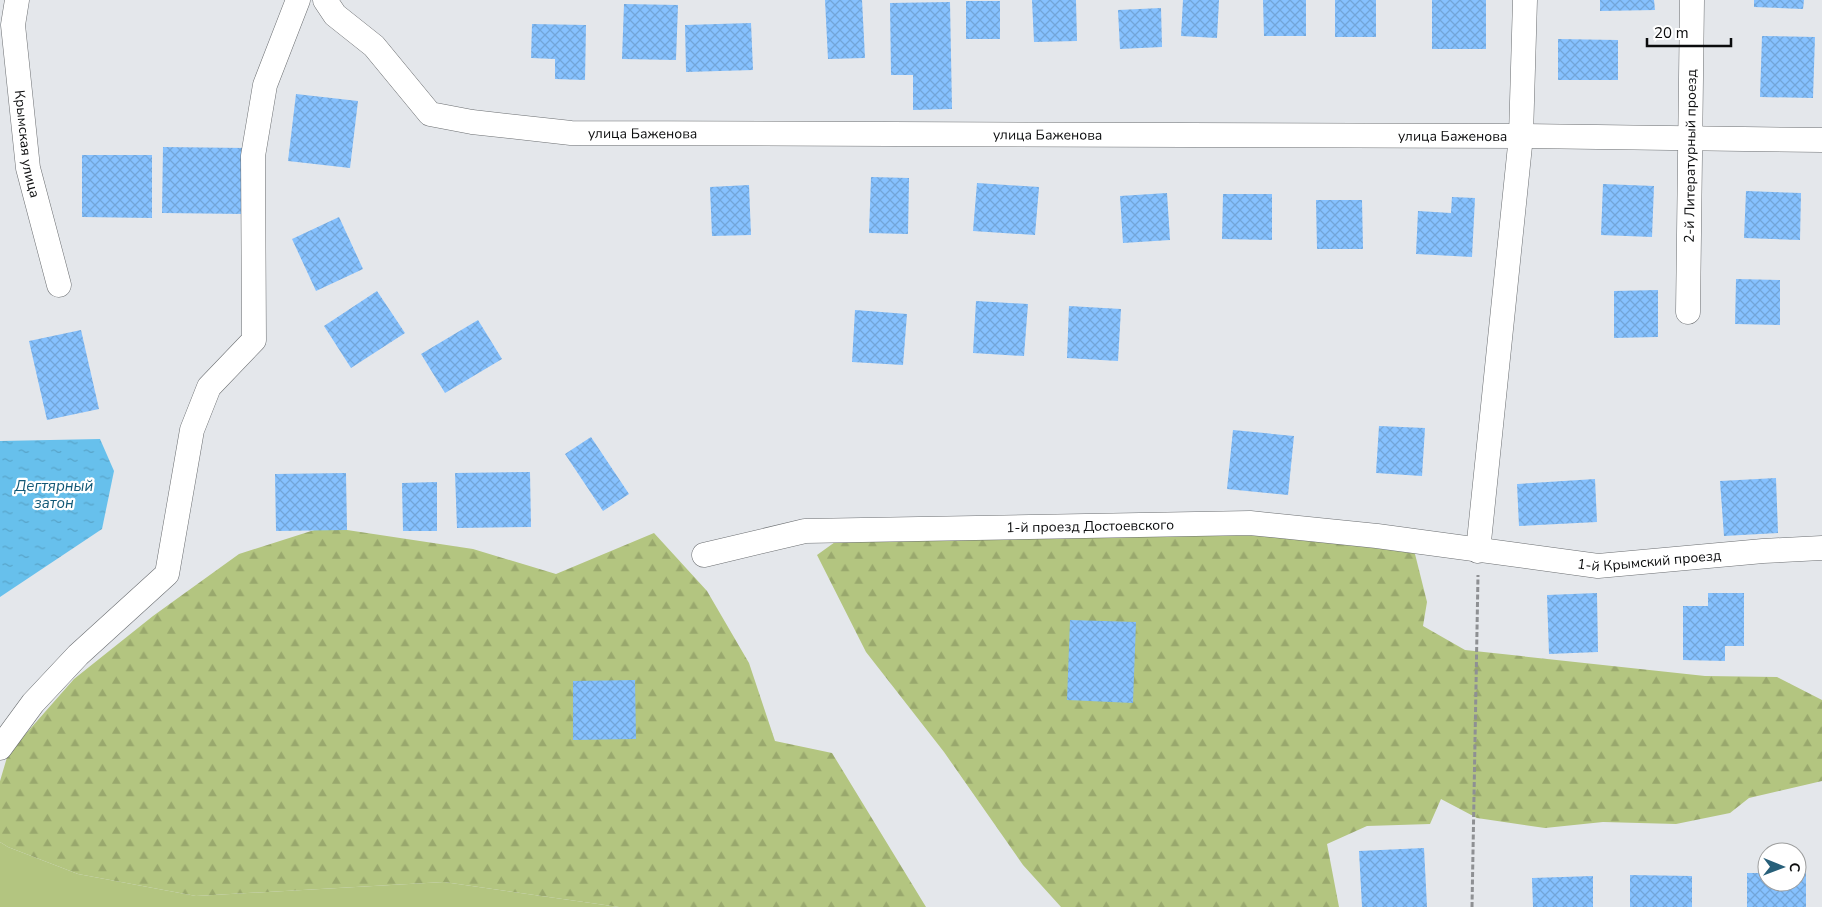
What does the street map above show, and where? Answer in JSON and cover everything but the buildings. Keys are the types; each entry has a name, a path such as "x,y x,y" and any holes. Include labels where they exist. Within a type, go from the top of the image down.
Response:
{"street":[{"name":"Крымская улица","path":"18,0 13,25 28,168 59,285"},
{"path":"0,748 32,703 78,655 167,574 192,430 208,387 254,340 253,156 265,85 298,0"},
{"name":"улица Баженова","path":"325,0 335,15 374,46 430,114 472,122 571,133 1521,136 1822,140"},
{"path":"1478,551 1521,136 1525,0"},
{"name":"2-й Литературный проезд","path":"1688,312 1692,0"},
{"name":"1-й проезд Достоевского","path":"704,555 805,531 1250,523 1377,536 1478,551"},
{"name":"1-й Крымский проезд","path":"1478,551 1598,566 1763,551 1822,548"}],"path":[{"path":"1472,907 1478,551"}],"green space":[{"path":"330,525 347,530 473,549 556,574 654,533 707,591 749,663 775,741 832,753 926,907 619,907 444,882 196,896 78,874 8,847 0,842 0,781 8,754 74,679 153,616 239,554"},
{"path":"906,533 1362,535 1411,538 1427,602 1423,626 1465,650 1705,676 1777,677 1822,700 1822,781 1749,798 1730,813 1676,824 1603,822 1545,828 1477,818 1441,799 1430,824 1367,826 1327,844 1339,907 1061,907 1023,865 944,752 866,652 817,555 842,537"},
{"path":"0,842 8,847 78,874 196,896 444,882 619,907 0,907"}],"water":[{"name":"Дегтярный затон","path":"100,439 114,471 102,529 0,597 0,441"}]}
